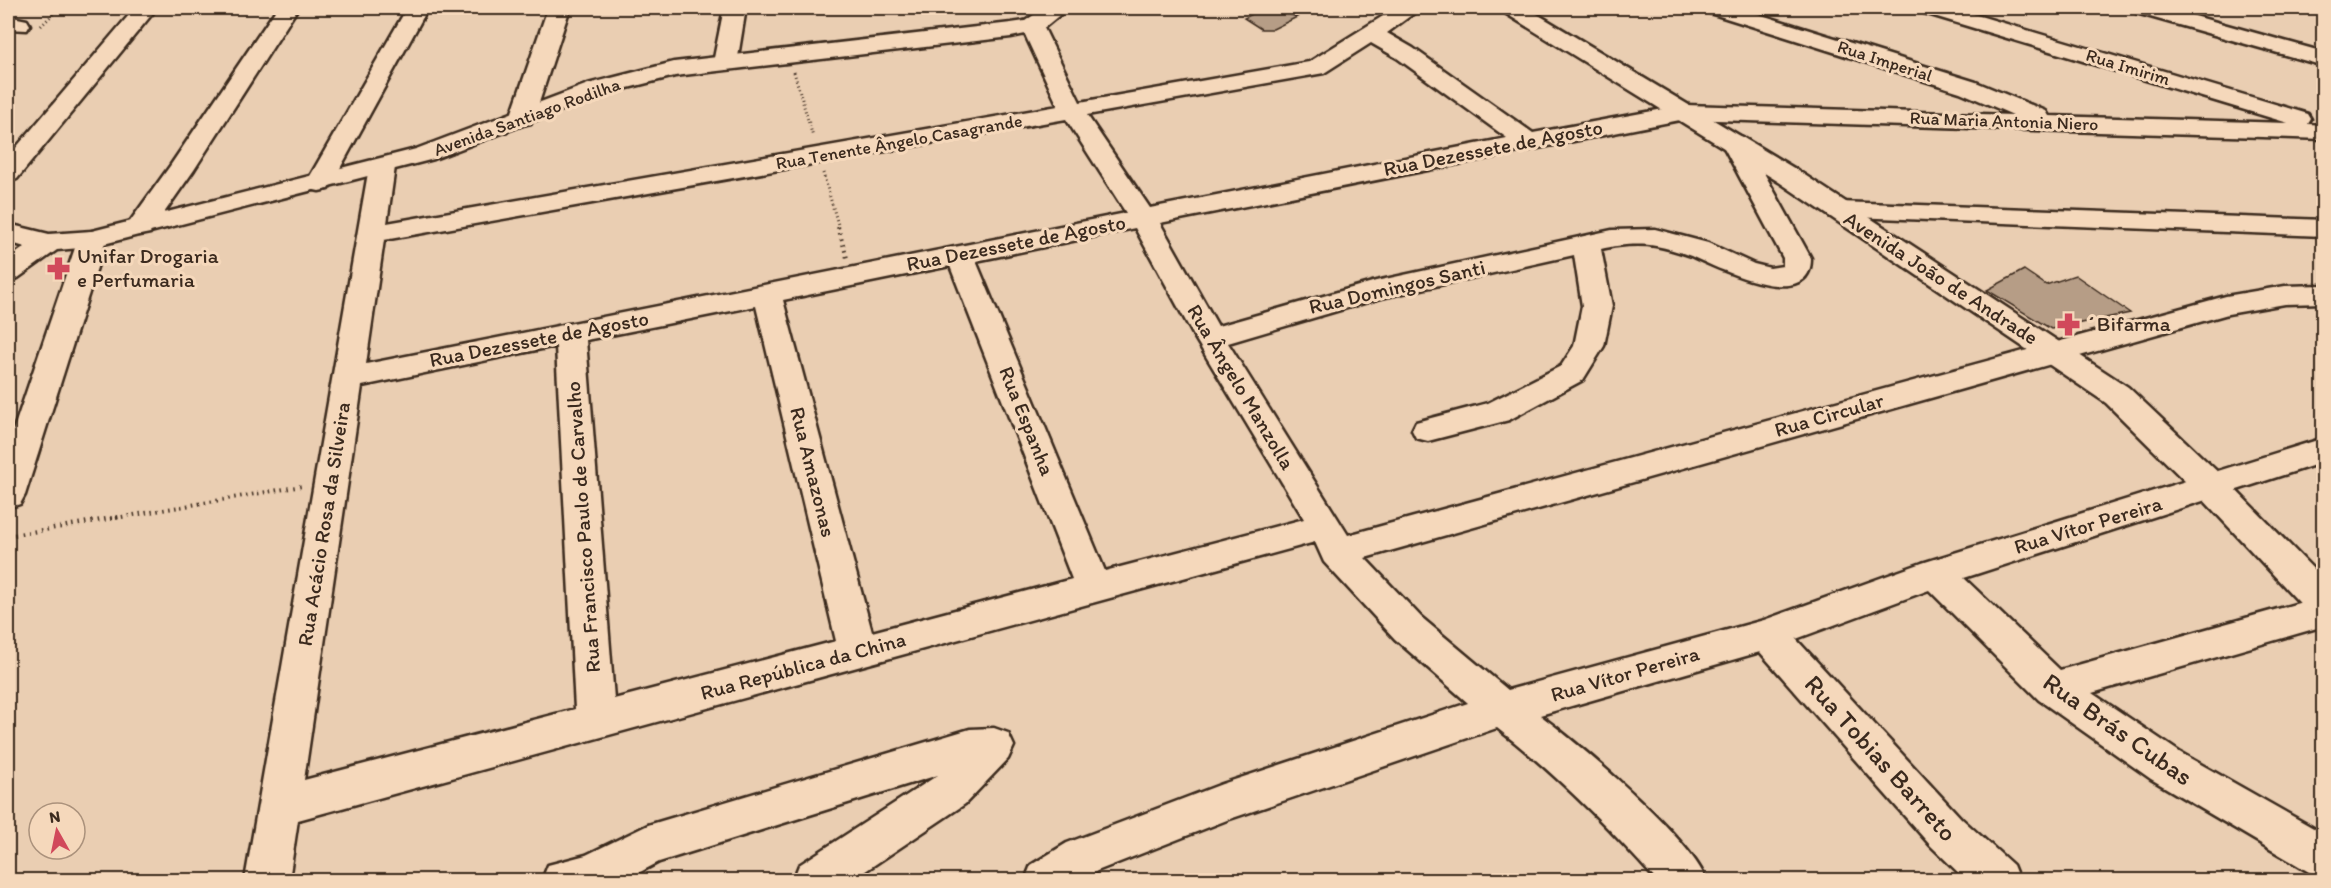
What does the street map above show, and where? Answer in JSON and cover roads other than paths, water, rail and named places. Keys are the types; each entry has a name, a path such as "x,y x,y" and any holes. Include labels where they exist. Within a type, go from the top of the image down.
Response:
{"street":[{"path":"8,173 146,8"},
{"path":"140,227 181,170 287,8"},
{"path":"319,183 417,8"},
{"path":"522,117 559,8"},
{"path":"725,63 735,8"},
{"name":"Avenida Santiago Rodilha","path":"8,232 18,237 50,242 92,239 426,154 596,89 632,78 725,63 1032,26 1057,8"},
{"name":"Rua Tenente Ângelo Casagrande","path":"371,234 1316,68 1410,8"},
{"name":"Avenida João de Andrade","path":"1513,8 1734,142 2117,395 2211,486 2324,605"},
{"name":"Rua Imperial","path":"1718,8 1968,87 2048,122"},
{"name":"Rua Imirim","path":"1932,8 2324,127"},
{"path":"2144,8 2324,59"},
{"name":"Rua Ângelo Manzolla","path":"1032,26 1073,112 1143,218 1210,338 1332,539 1408,628 1502,709 1544,740 1626,815 1684,880"},
{"path":"1371,33 1405,53 1528,141"},
{"path":"1316,68 1405,53"},
{"path":"2232,99 2262,116 2271,130"},
{"name":"Rua Maria Antonia Niero","path":"1685,112 2324,132"},
{"name":"Rua Dezessete de Agosto","path":"348,378 1528,141 1685,112"},
{"name":"Rua Domingos Santi","path":"1210,338 1306,308 1376,290 1612,238 1655,237 1698,249 1770,277 1791,274 1797,269 1797,258 1734,142"},
{"name":"Rua Acácio Rosa da Silveira","path":"267,880 382,167"},
{"path":"1839,210 2324,228"},
{"path":"8,495 92,239"},
{"path":"8,272 50,242"},
{"path":"1428,430 1498,412 1572,373 1589,346 1597,306 1586,244"},
{"name":"Rua Espanha","path":"960,255 1094,588"},
{"name":"Rua Amazonas","path":"767,294 858,651"},
{"name":"Rua Circular","path":"1332,539 2055,352 2226,305 2284,295 2324,294"},
{"name":"Rua Francisco Paulo de Carvalho","path":"570,333 596,721"},
{"name":"Rua Vítor Pereira","path":"1047,880 1082,857 1222,803 1502,709 1768,634 1935,573 2211,486 2317,457"},
{"name":"Rua República da China","path":"279,806 1094,588 1332,539"},
{"name":"Rua Brás Cubas","path":"1935,573 2053,688 2166,766 2324,858"},
{"path":"2053,688 2324,611"},
{"name":"Rua Tobias Barreto","path":"1768,634 1946,832 1997,880"},
{"path":"564,880 592,875 648,845 970,747 994,746 950,790 815,880"}],"place":[{"name":"Unifar Drogaria e Perfumaria","path":"59,268"},
{"name":"´Bifarma","path":"2068,324"}]}
